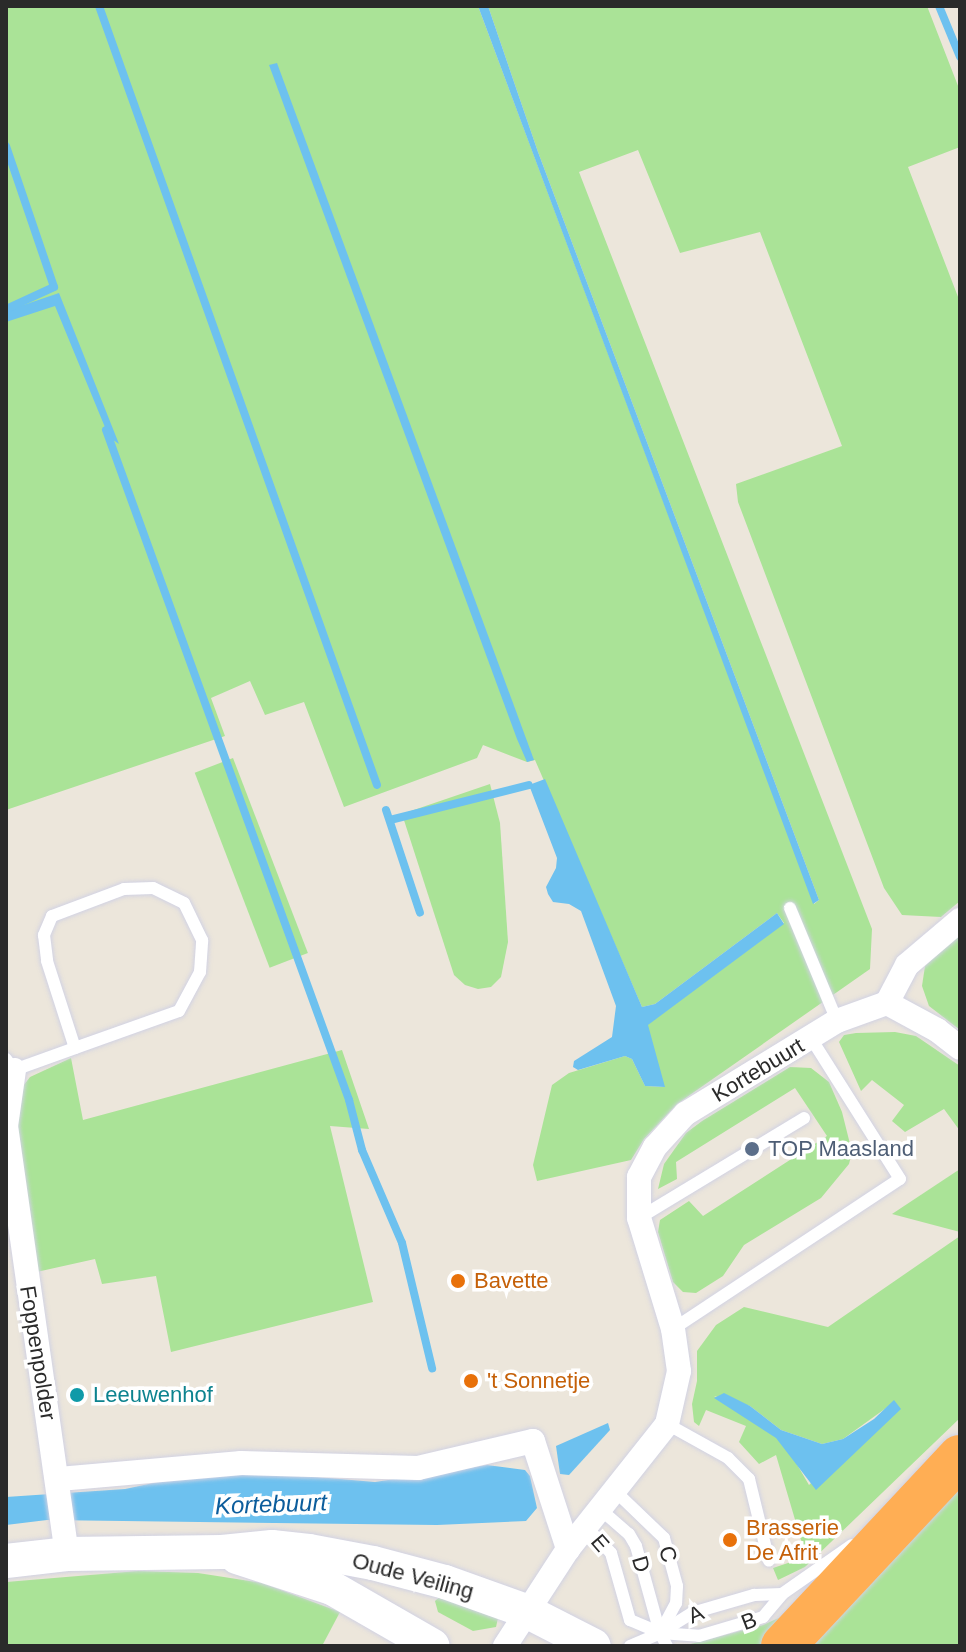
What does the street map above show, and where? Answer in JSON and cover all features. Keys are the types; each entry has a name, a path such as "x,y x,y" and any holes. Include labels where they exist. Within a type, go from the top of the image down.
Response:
{"highway":[{"path":"783,1646 799,1617 960,1457"}],"main road":[{"name":"Oude Veiling","path":"6,1561 64,1539 222,1552 272,1547 373,1563 445,1582 526,1611 594,1646"},
{"name":"Oude Veiling","path":"222,1552 332,1588 433,1646"}],"street":[{"path":"960,920 907,965 887,1003 937,1030 960,1048"},
{"name":"Kortebuurt","path":"505,1646 568,1549 667,1424 679,1371 673,1329 639,1218 639,1177 655,1147 685,1114 837,1021 887,1003"},
{"name":"Foppenpolder","path":"10,1065 6,1126 59,1483 64,1539"},
{"path":"59,1483 241,1463 418,1468 533,1441 568,1549"}],"lane":[{"path":"10,1065 75,1048 179,1011 200,972 202,940 184,903 153,888 124,889 52,916 44,935 47,961 75,1048"},
{"path":"790,908 837,1021"},
{"path":"673,1329 900,1179 811,1038"},
{"path":"639,1218 804,1118"},
{"path":"667,1424 728,1458 749,1479 769,1561"},
{"path":"872,1532 911,1506"},
{"name":"C","path":"600,1509 664,1538 677,1594 676,1607 660,1633"},
{"name":"D","path":"600,1509 629,1534 636,1546 660,1633 667,1646"},
{"name":"E","path":"600,1509 630,1620 660,1633"},
{"name":"B","path":"660,1633 699,1636 763,1617 799,1617 859,1540"},
{"name":"A","path":"630,1646 660,1633 692,1613 754,1595 799,1617"}],"green space":[{"path":"6,6 478,6 814,904 819,900 538,152 488,6 927,6 960,91 960,147 908,167 960,302 960,901 941,917 902,915 884,888 738,502 736,484 842,446 760,232 680,253 638,150 579,172 872,929 870,969 677,1104 644,1139 631,1160 537,1181 533,1165 552,1085 569,1073 625,1056 632,1059 645,1086 664,1087 647,1025 784,923 777,913 655,1004 642,1007 535,760 527,762 483,745 477,758 344,807 304,702 265,715 250,681 211,698 225,736 6,810"},
{"path":"233,758 308,953 270,968 195,773"},
{"path":"490,784 500,823 508,942 501,977 491,987 478,989 465,985 454,975 402,814"},
{"path":"960,934 960,1030 929,1006 922,986 925,966"},
{"path":"895,1032 916,1036 960,1066 960,1131 944,1109 905,1132 892,1121 904,1105 872,1080 861,1091 839,1042 844,1035"},
{"path":"342,1050 369,1129 330,1126 373,1302 171,1352 156,1276 102,1284 95,1259 32,1273 10,1115 17,1094 30,1077 71,1058 83,1120"},
{"path":"790,1067 811,1068 829,1082 842,1112 852,1152 849,1164 821,1198 744,1245 723,1276 696,1293 683,1292 673,1282 658,1232 660,1220 689,1201 703,1216 827,1136 795,1088 676,1162 677,1179 658,1189 664,1164 686,1133"},
{"path":"960,1169 960,1232 892,1214"},
{"path":"960,1236 960,1418 805,1567 778,1580 773,1568 806,1557 776,1455 759,1464 739,1442 746,1426 706,1410 699,1426 694,1422 692,1404 697,1381 697,1351 716,1325 744,1307 828,1327","holes":["714,1396 750,1406 781,1430 822,1444 843,1439 893,1403 809,1485 788,1449 776,1437"]},
{"path":"960,1486 960,1646 813,1646"},
{"path":"138,1571 198,1573 262,1583 340,1612 322,1646 6,1646 6,1582"},
{"path":"443,1594 498,1618 496,1627 473,1631 438,1612 435,1601"},
{"path":"781,1617 773,1646 683,1646 763,1625"}],"water":[{"path":"478,6 488,6 538,152 819,900 813,904"},
{"path":"277,63 534,760 527,762 517,739 269,65"},
{"path":"59,293 119,444 109,437 55,306 6,322 6,311"},
{"path":"545,779 642,1007 655,1004 777,913 784,924 648,1025 665,1087 645,1086 632,1059 625,1056 578,1070 573,1067 574,1061 612,1037 616,1006 581,911 569,904 553,902 548,894 546,887 556,868 557,858 529,785"},
{"path":"724,1393 750,1406 781,1430 822,1444 843,1439 874,1419 894,1400 901,1409 816,1490 776,1438 714,1398"},
{"path":"608,1423 610,1430 569,1475 560,1474 556,1446"},
{"path":"487,1465 525,1470 530,1476 537,1508 526,1521 437,1525 47,1520 6,1525 6,1497 125,1489 191,1475 282,1474 375,1482"}],"waterway":[{"path":"99,6 377,785"},
{"path":"939,6 960,57"},
{"path":"6,146 54,287 6,309"},
{"path":"106,430 349,1100 362,1150 402,1243 432,1368"},
{"path":"390,820 529,785"},
{"path":"386,810 420,913"}],"place":[{"name":"TOP Maasland","path":"752,1149"},
{"name":"Bavette","path":"458,1281"},
{"name":"'t Sonnetje","path":"471,1381"},
{"name":"Leeuwenhof","path":"77,1395"},
{"name":"Brasserie De Afrit","path":"730,1540"}]}
